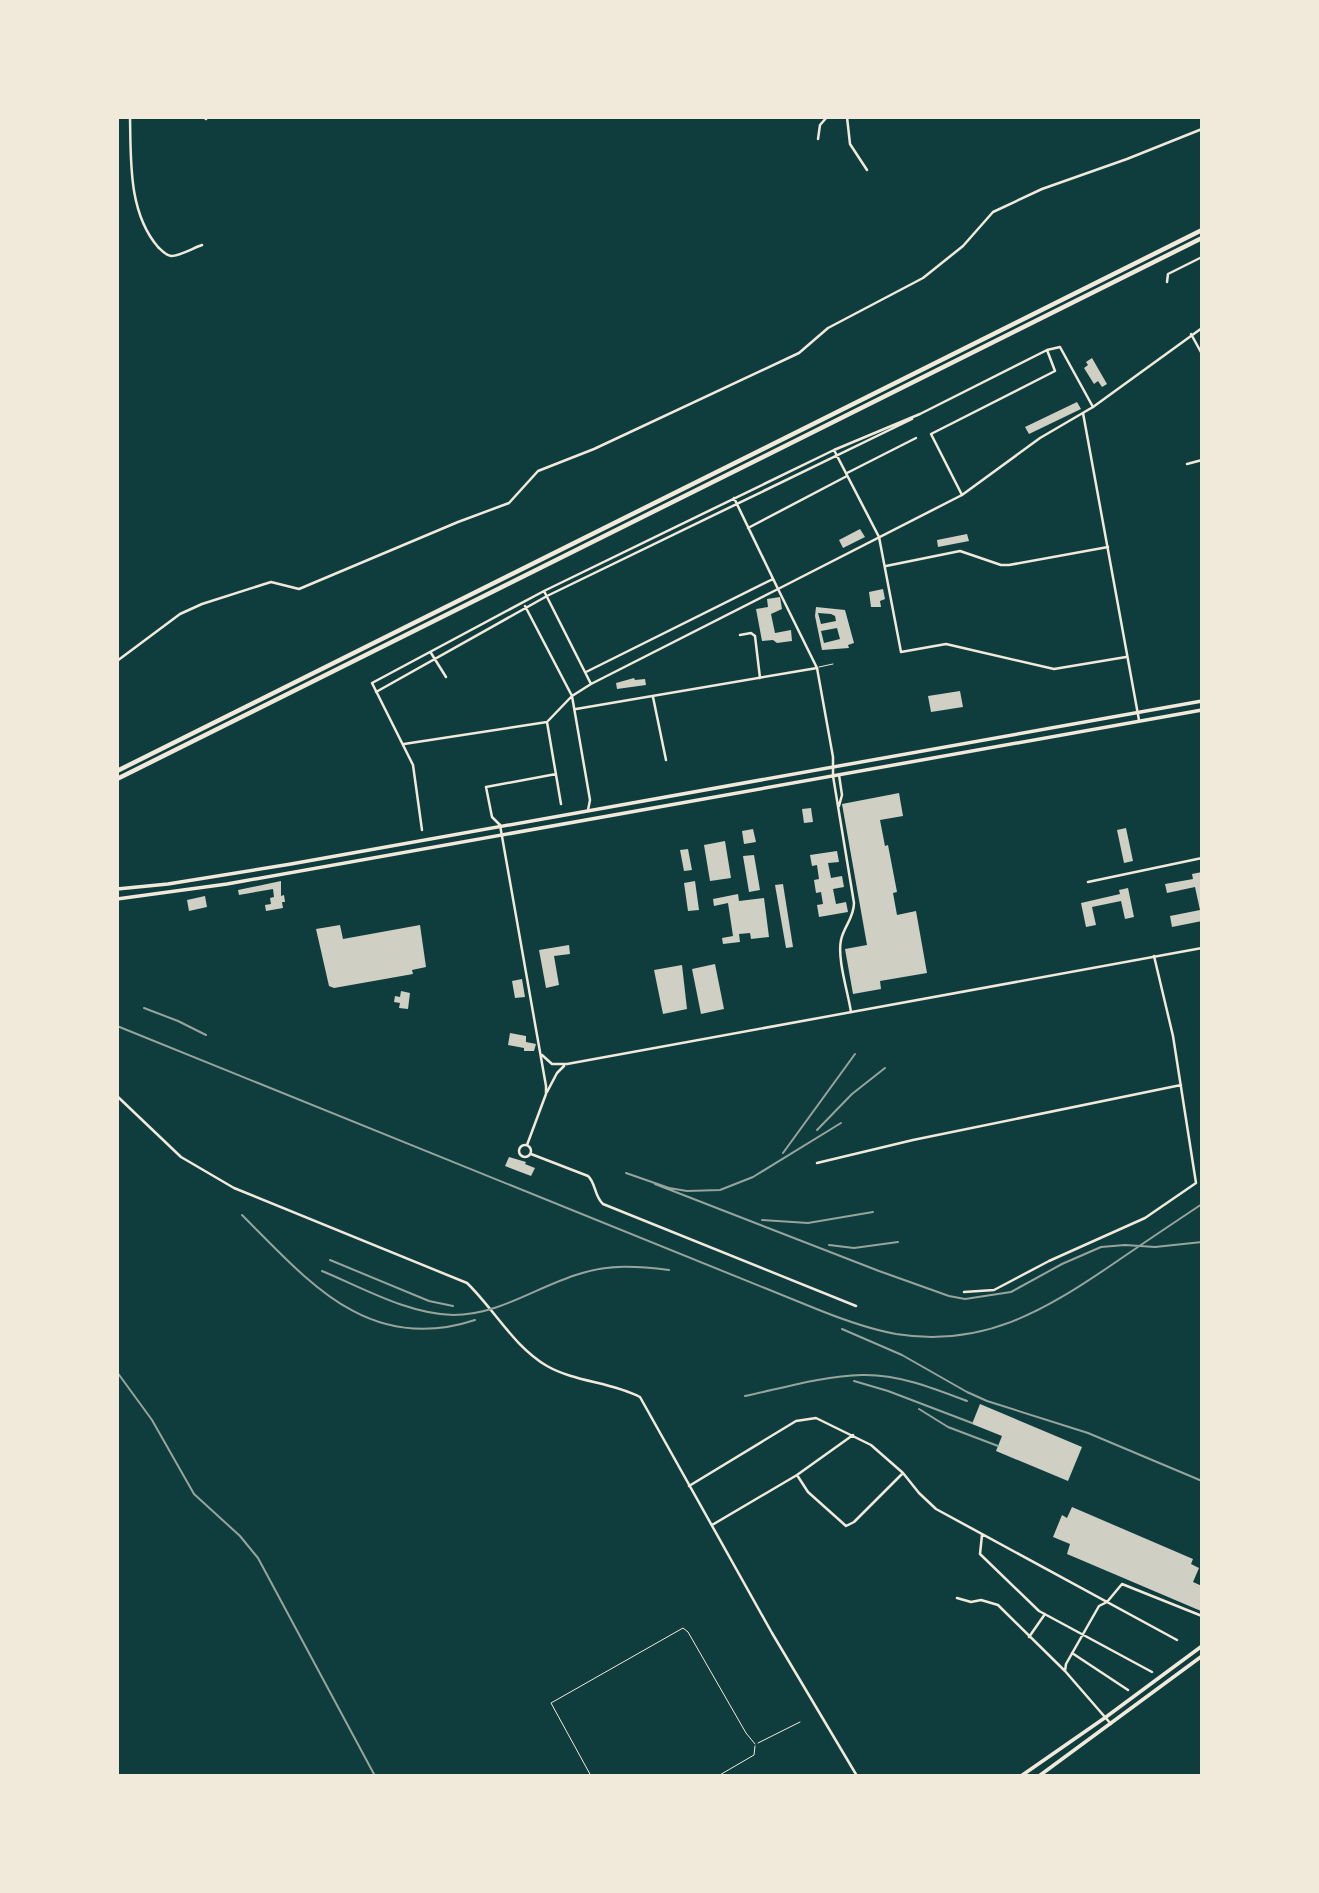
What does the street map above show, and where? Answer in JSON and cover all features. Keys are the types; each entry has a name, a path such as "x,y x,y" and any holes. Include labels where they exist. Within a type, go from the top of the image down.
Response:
{"highway":[{"path":"117,771 1202,230"},
{"path":"117,779 1202,238"}],"main road":[{"path":"117,889 168,884 291,864 1202,701"},
{"path":"117,899 204,888 1202,710"},
{"path":"291,864 293,872"},
{"path":"1021,1776 1202,1646"},
{"path":"1039,1776 1202,1656"}],"street":[{"path":"131,117 134,188 138,211 145,228 153,241 168,255 175,255 202,244"},
{"path":"818,139 820,125 827,117"},
{"path":"847,117 850,144 867,170"},
{"path":"117,661 180,614 202,604 271,582 299,589 457,522 509,503 538,471 594,449 799,353 828,328 923,278 963,246 993,212 1042,189 1202,129"},
{"path":"1167,282 1168,274 1202,257"},
{"path":"404,744 547,722 572,696 591,684 962,495 1040,438 1093,407 1202,328"},
{"path":"1191,334 1202,354"},
{"path":"376,692 547,596 1047,349 1060,347 1093,407"},
{"path":"962,495 931,434 1055,371 1047,349"},
{"path":"1083,413 1139,721"},
{"path":"422,830 413,765 372,683 544,591 834,450 920,414"},
{"path":"748,528 916,438"},
{"path":"834,450 879,537 901,652 946,644 1054,669 1126,657"},
{"path":"1187,464 1202,460"},
{"path":"734,498 817,668 854,903 852,917 842,935 840,946 851,1012"},
{"path":"886,565 960,551 1001,565 1009,565 1108,547"},
{"path":"586,672 773,579"},
{"path":"544,591 591,684"},
{"path":"523,602 572,696 590,800 588,810"},
{"path":"740,635 751,633 755,636 760,678"},
{"path":"430,652 446,677"},
{"path":"576,709 817,668"},
{"path":"653,697 666,760"},
{"path":"547,722 561,804"},
{"path":"833,759 838,766 842,795 838,810"},
{"path":"546,1094 542,1055 502,834 500,825 492,817 486,787 556,774"},
{"path":"1088,882 1202,859"},
{"path":"542,1055 552,1064 567,1064 1202,948"},
{"path":"964,1292 995,1290 1049,1261 1145,1218 1196,1183 1173,1036 1154,957"},
{"path":"531,1154 526,1157 519,1154 519,1148 527,1145 546,1094 559,1069 567,1064"},
{"path":"817,1163 913,1140 1181,1085"},
{"path":"117,1096 181,1157 210,1175 234,1188 467,1283 506,1329 544,1365 640,1397 772,1633 857,1776"},
{"path":"527,1145 531,1154"},
{"path":"531,1154 588,1176 592,1179 598,1200 603,1204 856,1306"},
{"path":"689,1486 796,1421 816,1418 871,1446 903,1473 936,1509 1177,1640"},
{"path":"712,1524 797,1475 853,1435"},
{"path":"797,1475 808,1492 846,1526 854,1522 903,1473"},
{"path":"982,1535 980,1554 1039,1611 1152,1672"},
{"path":"1065,1671 1072,1653 1099,1606 1107,1602 1119,1585 1125,1584 1202,1616"},
{"path":"957,1598 998,1605 1065,1671 1112,1724"},
{"path":"1029,1637 1045,1614"},
{"path":"1072,1653 1128,1690"}],"lane":[{"path":"817,668 833,664"},
{"path":"590,1776 551,1703 683,1628 688,1632 706,1667 721,1686 746,1733 755,1744 754,1755 718,1776"},
{"path":"755,1744 800,1722"}],"building":[{"path":"1092,358 1107,384 1102,387 1098,381 1094,384 1084,368 1088,365 1086,362"},
{"path":"1077,402 1081,409 1029,434 1025,427"},
{"path":"860,529 865,537 843,548 839,540"},
{"path":"967,534 969,541 938,547 937,540"},
{"path":"883,589 885,599 880,601 881,607 871,607 869,592"},
{"path":"780,597 782,609 771,614 775,633 791,630 792,641 762,641 756,609 768,607 767,599"},
{"path":"816,607 845,610 854,643 848,645 849,648 822,650 815,616","holes":["818,613 831,614 836,621 821,624","837,628 840,639 824,643 821,631"]},
{"path":"634,678 645,679 646,685 617,689 616,683"},
{"path":"960,691 963,707 931,712 928,696"},
{"path":"899,793 903,816 880,820 897,892 893,893 897,915 916,911 927,973 880,981 881,989 853,994 845,949 867,945 842,804"},
{"path":"811,808 813,822 804,823 802,809"},
{"path":"1126,828 1133,861 1124,863 1117,830"},
{"path":"753,829 756,842 744,844 742,831"},
{"path":"725,841 731,878 710,881 704,845"},
{"path":"688,849 692,870 684,871 680,850"},
{"path":"837,851 839,862 828,863 831,878 842,876 844,887 833,889 836,904 846,902 848,912 819,917 817,905 823,904 821,892 816,893 814,880 819,879 817,865 812,866 810,855"},
{"path":"754,855 760,890 749,892 743,856"},
{"path":"1202,872 1202,921 1172,927 1170,916 1200,910 1195,887 1167,893 1165,884 1193,879 1192,874"},
{"path":"281,881 281,896 284,895 285,902 282,902 283,908 266,911 265,905 271,904 270,898 274,897 273,889 239,895 238,890"},
{"path":"695,881 699,910 688,911 684,883"},
{"path":"783,884 793,947 786,948 775,885"},
{"path":"1128,888 1134,917 1125,919 1121,901 1092,907 1096,925 1086,927 1081,903 1120,894 1119,890"},
{"path":"738,894 739,901 764,898 769,937 751,939 750,933 739,934 740,942 723,944 722,938 733,936 728,903 714,906 713,899"},
{"path":"205,896 207,907 189,911 187,900"},
{"path":"340,925 343,939 420,925 426,967 412,970 413,974 334,988 329,986 316,929"},
{"path":"569,945 570,954 554,956 559,985 546,988 539,950"},
{"path":"715,964 724,1009 701,1014 692,969"},
{"path":"682,965 687,1009 663,1014 654,970"},
{"path":"522,979 525,997 515,998 512,981"},
{"path":"401,991 410,993 408,1009 399,1008 400,1003 394,1002 395,996 400,997"},
{"path":"510,1033 526,1036 526,1042 536,1044 534,1051 524,1051 524,1048 508,1045"},
{"path":"509,1157 535,1168 531,1176 505,1166"},
{"path":"980,1404 1082,1447 1068,1481 996,1451 1002,1436 972,1424"},
{"path":"1072,1507 1193,1559 1191,1564 1199,1568 1193,1582 1202,1586 1201,1611 1067,1554 1070,1544 1053,1537 1062,1515 1067,1518"}],"railway":[{"path":"144,1008 206,1035"},
{"path":"117,1026 819,1310 876,1330 896,1334 957,1336 1011,1322 1062,1297 1202,1204"},
{"path":"783,1153 855,1054"},
{"path":"817,1130 852,1094 885,1068"},
{"path":"626,1173 669,1188 687,1191 720,1190 753,1177 841,1123"},
{"path":"655,1184 879,1271 949,1296 965,1299 1011,1292 1062,1264 1101,1247 1155,1247 1202,1242"},
{"path":"762,1220 808,1223 873,1212"},
{"path":"242,1215 317,1287 344,1306 372,1320 403,1328 437,1328 475,1320"},
{"path":"829,1245 854,1248 898,1242"},
{"path":"330,1260 429,1301 453,1306"},
{"path":"322,1271 403,1305 436,1314 453,1315 470,1314 502,1305 563,1279 590,1271 624,1267 669,1270"},
{"path":"842,1329 902,1355 987,1401 1088,1433 1202,1481"},
{"path":"117,1372 152,1420 194,1494 240,1536 258,1558 375,1776"},
{"path":"745,1396 833,1378 875,1375 915,1383 967,1401"},
{"path":"854,1381 972,1423"},
{"path":"919,1409 948,1427 998,1446"}]}
